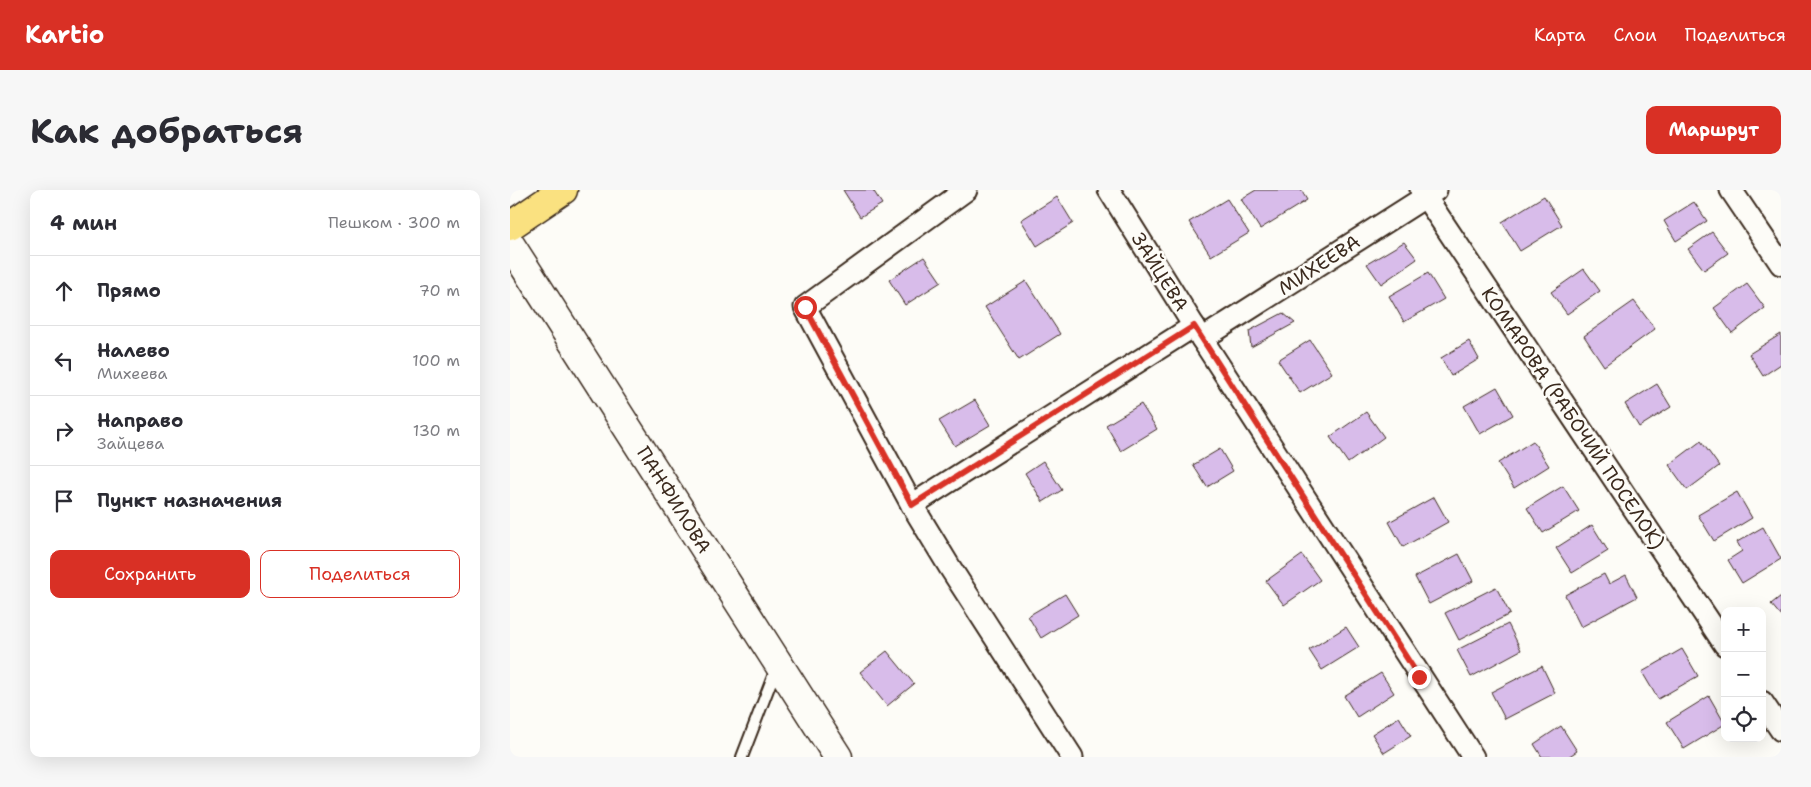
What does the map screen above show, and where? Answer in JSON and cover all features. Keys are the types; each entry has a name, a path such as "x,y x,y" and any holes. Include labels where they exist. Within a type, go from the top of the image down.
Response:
{"highway":[{"path":"510,226 563,190"}],"street":[{"path":"966,190 805,307 912,505 948,566 1072,757"},
{"name":"ЗАЙЦЕВА","path":"1109,190 1198,333 1473,757"},
{"path":"1731,190 1781,264"},
{"name":"МИХЕЕВА","path":"912,505 1428,192"},
{"name":"КОМАРОВА (РАБОЧИЙ ПОСЕЛОК)","path":"1428,192 1721,639"},
{"name":"ПАНФИЛОВА","path":"510,244 838,757"},
{"path":"1766,708 1781,730"}],"lane":[{"path":"742,757 778,663"}],"building":[{"path":"843,190 873,190 882,204 860,217"},
{"path":"1256,190 1301,190 1307,200 1260,229 1241,199"},
{"path":"1544,196 1562,225 1520,251 1502,222"},
{"path":"1057,197 1073,223 1037,246 1021,220"},
{"path":"1227,199 1249,233 1211,256 1189,222"},
{"path":"1694,202 1707,221 1676,241 1664,221"},
{"path":"1712,232 1728,253 1704,270 1688,249"},
{"path":"1404,242 1417,259 1381,284 1367,264"},
{"path":"924,257 941,282 905,305 889,280"},
{"path":"1584,269 1600,291 1567,314 1551,292"},
{"path":"1428,273 1444,299 1404,322 1389,296"},
{"path":"1026,281 1060,334 1019,360 985,307"},
{"path":"1747,284 1765,308 1732,333 1714,308"},
{"path":"1634,301 1655,329 1604,366 1584,336"},
{"path":"1283,313 1295,323 1251,347 1249,331"},
{"path":"1781,334 1781,364 1763,376 1749,354"},
{"path":"1310,340 1332,373 1300,393 1278,360"},
{"path":"1469,341 1479,359 1451,376 1441,358"},
{"path":"1657,384 1671,407 1639,427 1625,404"},
{"path":"1497,387 1513,415 1480,434 1464,406"},
{"path":"975,400 990,425 955,446 939,421"},
{"path":"1141,404 1157,429 1121,451 1106,425"},
{"path":"1366,412 1384,437 1348,463 1330,437"},
{"path":"1533,441 1549,466 1514,488 1498,463"},
{"path":"1701,441 1719,466 1687,490 1669,465"},
{"path":"1220,449 1233,471 1207,487 1193,465"},
{"path":"1043,461 1062,490 1043,502 1025,473"},
{"path":"1563,486 1579,511 1543,533 1527,508"},
{"path":"1737,492 1752,518 1714,541 1698,515"},
{"path":"1434,497 1448,522 1403,547 1389,522"},
{"path":"1592,525 1608,551 1572,573 1556,548"},
{"path":"1763,527 1781,559 1742,583 1728,560 1742,551 1737,542"},
{"path":"1459,554 1473,581 1429,604 1415,577"},
{"path":"1302,555 1320,580 1284,605 1266,581"},
{"path":"1604,574 1609,584 1626,575 1637,597 1581,627 1565,595"},
{"path":"1496,587 1510,614 1459,640 1445,613"},
{"path":"1065,594 1078,615 1041,638 1028,616"},
{"path":"1781,596 1781,616 1771,604"},
{"path":"1508,624 1521,650 1471,677 1457,650"},
{"path":"1346,627 1359,647 1322,670 1309,650"},
{"path":"1682,649 1698,676 1658,699 1642,672"},
{"path":"887,651 914,684 887,706 860,672"},
{"path":"1542,666 1555,693 1505,719 1491,692"},
{"path":"1381,673 1394,693 1357,717 1344,696"},
{"path":"1709,696 1721,717 1721,726 1684,749 1667,722"},
{"path":"1399,717 1411,736 1384,753 1372,734"},
{"path":"1561,726 1577,751 1568,757 1542,757 1534,744"}],"route":[{"path":"805,307 912,505 1194,326 1419,677"}]}
